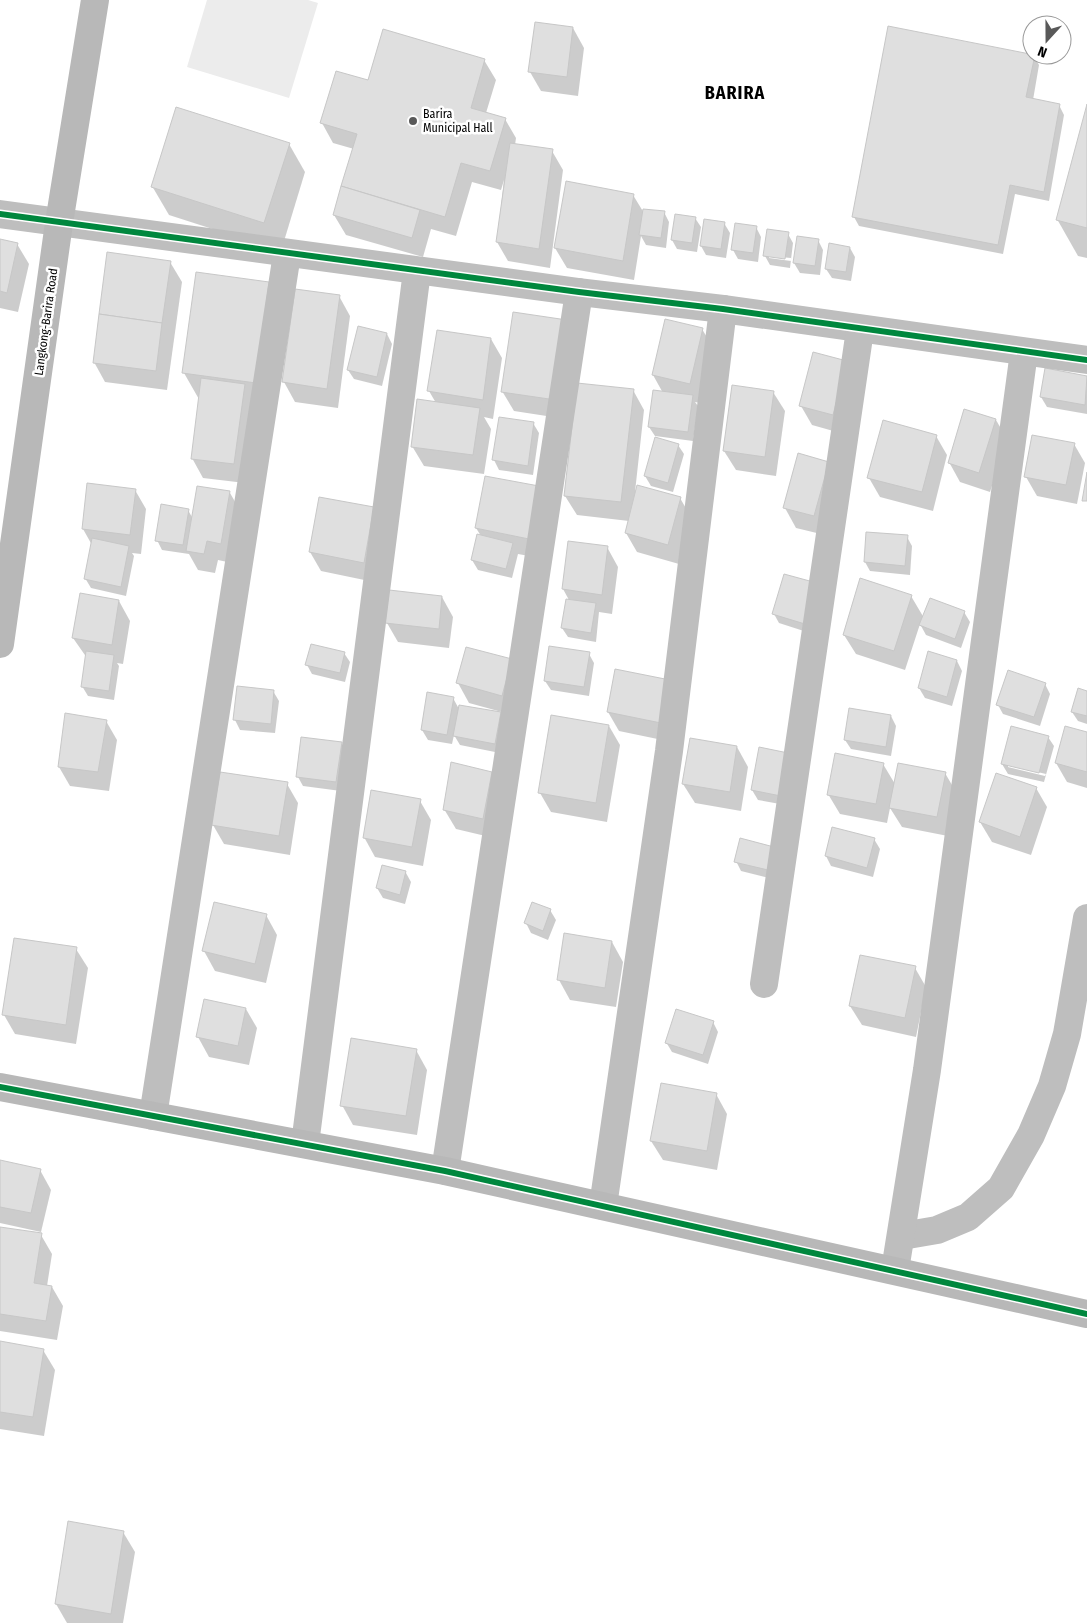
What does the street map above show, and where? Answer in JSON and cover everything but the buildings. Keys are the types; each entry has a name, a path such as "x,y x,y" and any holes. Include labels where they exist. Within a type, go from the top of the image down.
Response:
{"street":[{"name":"Langkong-Barira Road","path":"0,644 59,224 95,0"},
{"path":"0,214 59,224 287,254 723,309 860,330 1087,360"},
{"path":"153,1116 287,254"},
{"path":"305,1144 417,271"},
{"path":"445,1171 579,292"},
{"path":"604,1206 669,751 723,309"},
{"path":"764,984 860,330"},
{"path":"895,1270 902,1236 927,1070 1024,352"},
{"path":"902,1236 937,1230 968,1217 1001,1188 1031,1135 1052,1086 1067,1034 1087,918"},
{"path":"0,1087 445,1171 1087,1314"}],"shaded area":[{"path":"207,0 308,0 318,3 289,98 187,67"}],"cycle path":[{"path":"0,214 579,292 723,309 1087,360"},
{"path":"0,1087 445,1171 1087,1314"}],"place":[{"name":"Barira Municipal Hall","path":"413,121"}],"district":[{"name":"BARIRA","path":"735,93"}]}
